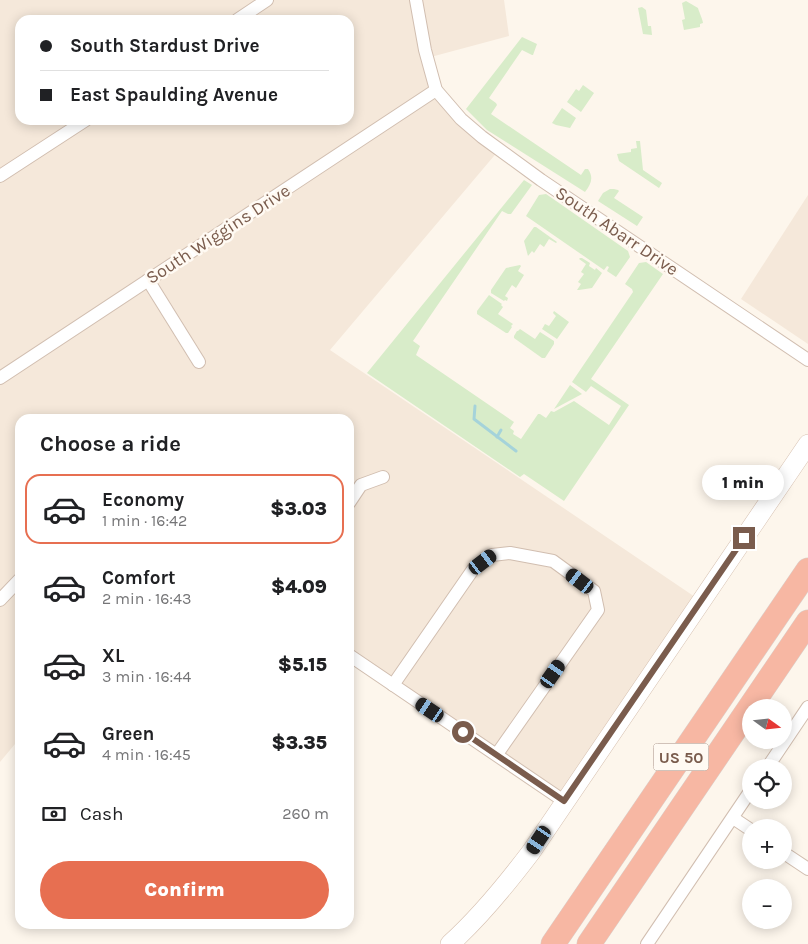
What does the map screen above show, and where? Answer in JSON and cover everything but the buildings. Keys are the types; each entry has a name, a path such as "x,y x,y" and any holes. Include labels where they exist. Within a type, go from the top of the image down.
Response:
{"highway":[{"name":"US 50","path":"554,944 808,570"},
{"name":"US 50","path":"589,944 808,622"}],"street":[{"path":"244,15 267,0"},
{"path":"416,0 425,50 436,90"},
{"name":"South Wiggins Drive","path":"0,378 436,90"},
{"name":"South Abarr Drive","path":"436,90 461,119 488,142 642,249 808,360"},
{"path":"0,176 78,125"},
{"path":"148,280 200,362"},
{"path":"450,944 467,929 509,881 531,852 808,444"},
{"path":"354,496 361,485 383,477"},
{"path":"393,685 474,568 492,555 510,553 554,561 594,591 598,610 496,754"},
{"path":"0,600 15,584"},
{"path":"354,658 564,801"},
{"path":"773,759 808,707"},
{"path":"647,944 742,804"},
{"path":"733,818 742,824"},
{"path":"792,858 808,869"}],"shaded area":[{"path":"0,0 504,0 509,36 427,58 436,90 499,150 330,350 701,601 564,801 354,657 354,414 15,414 15,744 0,762"},
{"path":"808,195 808,344 741,299"}],"green space":[{"path":"686,1 698,8 703,23 700,24 700,27 684,30 682,20 685,19 682,3"},
{"path":"642,7 646,10 648,26 651,26 652,35 643,34 638,8"},
{"path":"522,37 537,44 533,55 522,50 489,98 497,105 491,114 581,175 585,169 588,169 591,181 585,192 487,130 466,109"},
{"path":"583,85 594,93 581,112 567,102 576,89 579,91"},
{"path":"562,108 576,118 570,128 552,123"},
{"path":"636,141 640,141 643,170 662,183 659,188 619,161 617,154 631,152 631,149 637,148"},
{"path":"524,180 532,185 511,214 502,211 413,341 420,346 416,355 514,422 510,428 514,431 513,434 521,439 538,414 546,418 551,411 554,412 574,401 609,425 621,406 591,386 586,392 572,382 633,292 625,284 639,263 646,262 663,274 591,379 629,405 564,501 524,474 520,477 367,373"},
{"path":"610,189 618,190 614,198 643,217 637,226 598,201 603,193"},
{"path":"546,194 628,251 630,257 616,277 607,271 609,267 607,266 604,270 526,216 539,195"},
{"path":"534,227 557,242 549,239 544,247 540,244 534,253 532,251 528,256 524,241"},
{"path":"580,258 590,263 589,266 595,270 596,268 602,273 592,288 577,290 581,284 578,282 584,274 581,272 586,264"},
{"path":"520,265 518,271 524,275 516,288 512,285 505,296 508,298 507,301 491,293 491,290 506,268"},
{"path":"489,295 502,304 503,307 498,314 513,324 508,333 477,314 477,311"},
{"path":"554,311 569,322 557,339 542,329 545,324 549,326 556,316 553,313"},
{"path":"520,329 535,339 540,332 554,341 545,358 542,358 514,338"},
{"path":"570,385 582,394 554,409"}],"waterway":[{"path":"475,406 474,419 516,451"},
{"path":"497,437 501,430"}],"route":[{"path":"463,732 564,801 744,538"}]}
